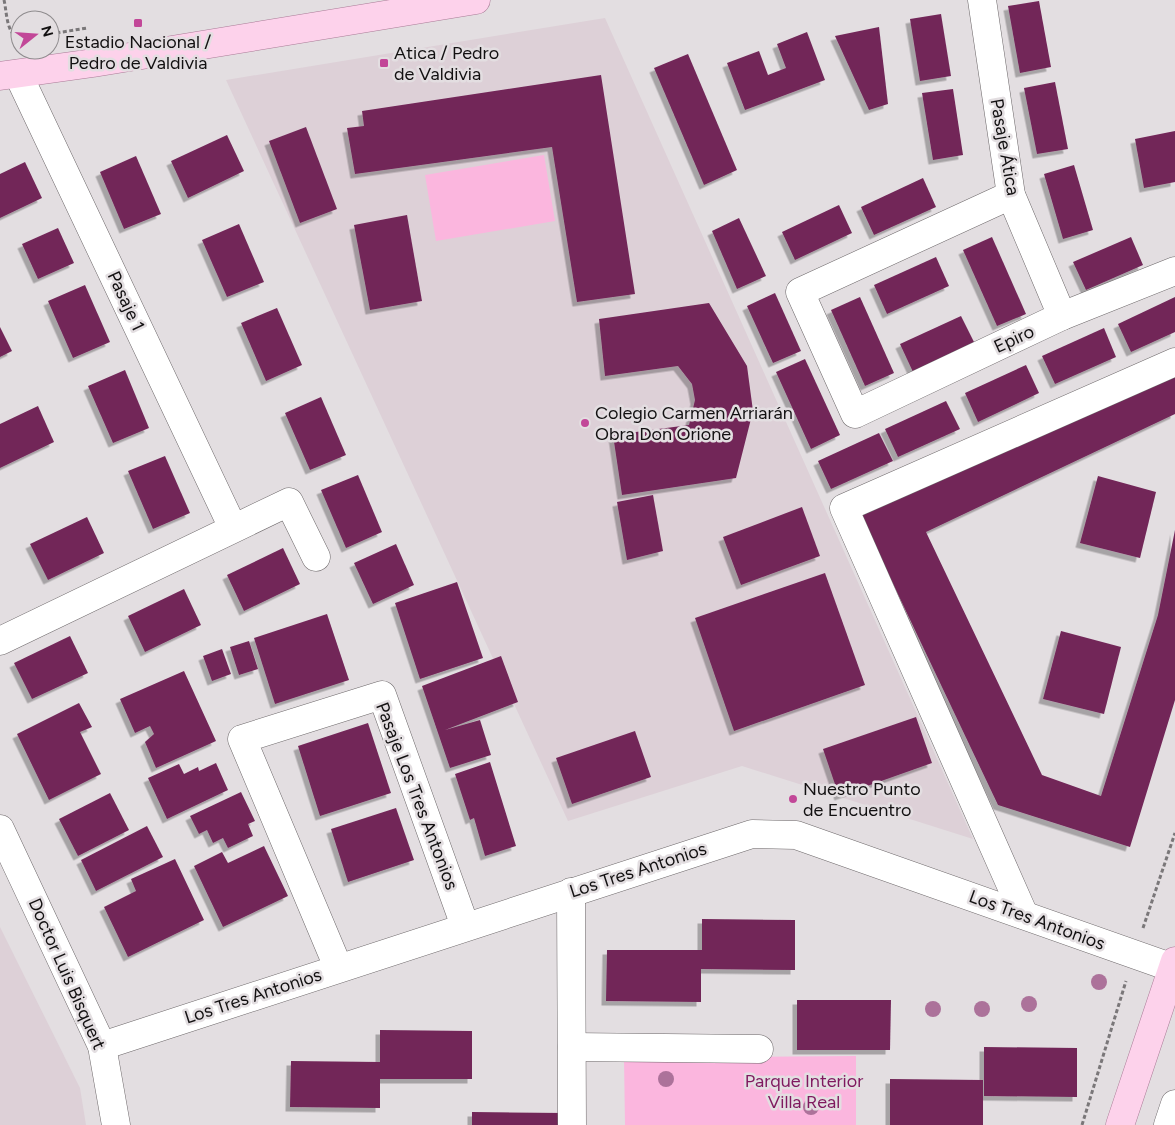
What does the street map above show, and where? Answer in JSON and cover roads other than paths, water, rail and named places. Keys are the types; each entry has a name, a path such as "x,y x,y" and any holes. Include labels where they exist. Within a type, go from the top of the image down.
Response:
{"main road":[{"path":"5,73 93,64 476,0"},
{"path":"1120,1125 1174,964"}],"street":[{"name":"Pasaje Ática","path":"982,0 1010,195 1062,316"},
{"name":"Pasaje 1","path":"5,73 233,528"},
{"name":"Epiro","path":"1010,195 800,292 855,414 1062,316 1175,271"},
{"path":"1024,916 844,508 1175,362"},
{"path":"0,641 289,502 316,557"},
{"name":"Pasaje Los Tres Antonios","path":"338,967 242,739 382,695 465,926"},
{"name":"Doctor Luis Bisquert","path":"0,829 102,1046 116,1125"},
{"name":"Los Tres Antonios","path":"102,1046 338,967 752,834 796,835 1024,916 1174,964"},
{"path":"571,892 572,1125"},
{"path":"572,1047 759,1049"},
{"path":"1168,1125 1175,1104"}],"place":[{"name":"Estadio Nacional / Pedro de Valdivia","path":"138,23"},
{"name":"Atica / Pedro de Valdivia","path":"384,63"},
{"name":"Colegio Carmen Arriarán Obra Don Orione","path":"585,423"},
{"name":"Nuestro Punto de Encuentro","path":"793,799"}],"park label":[{"name":"Parque Interior Villa Real","path":"804,1091"}]}
